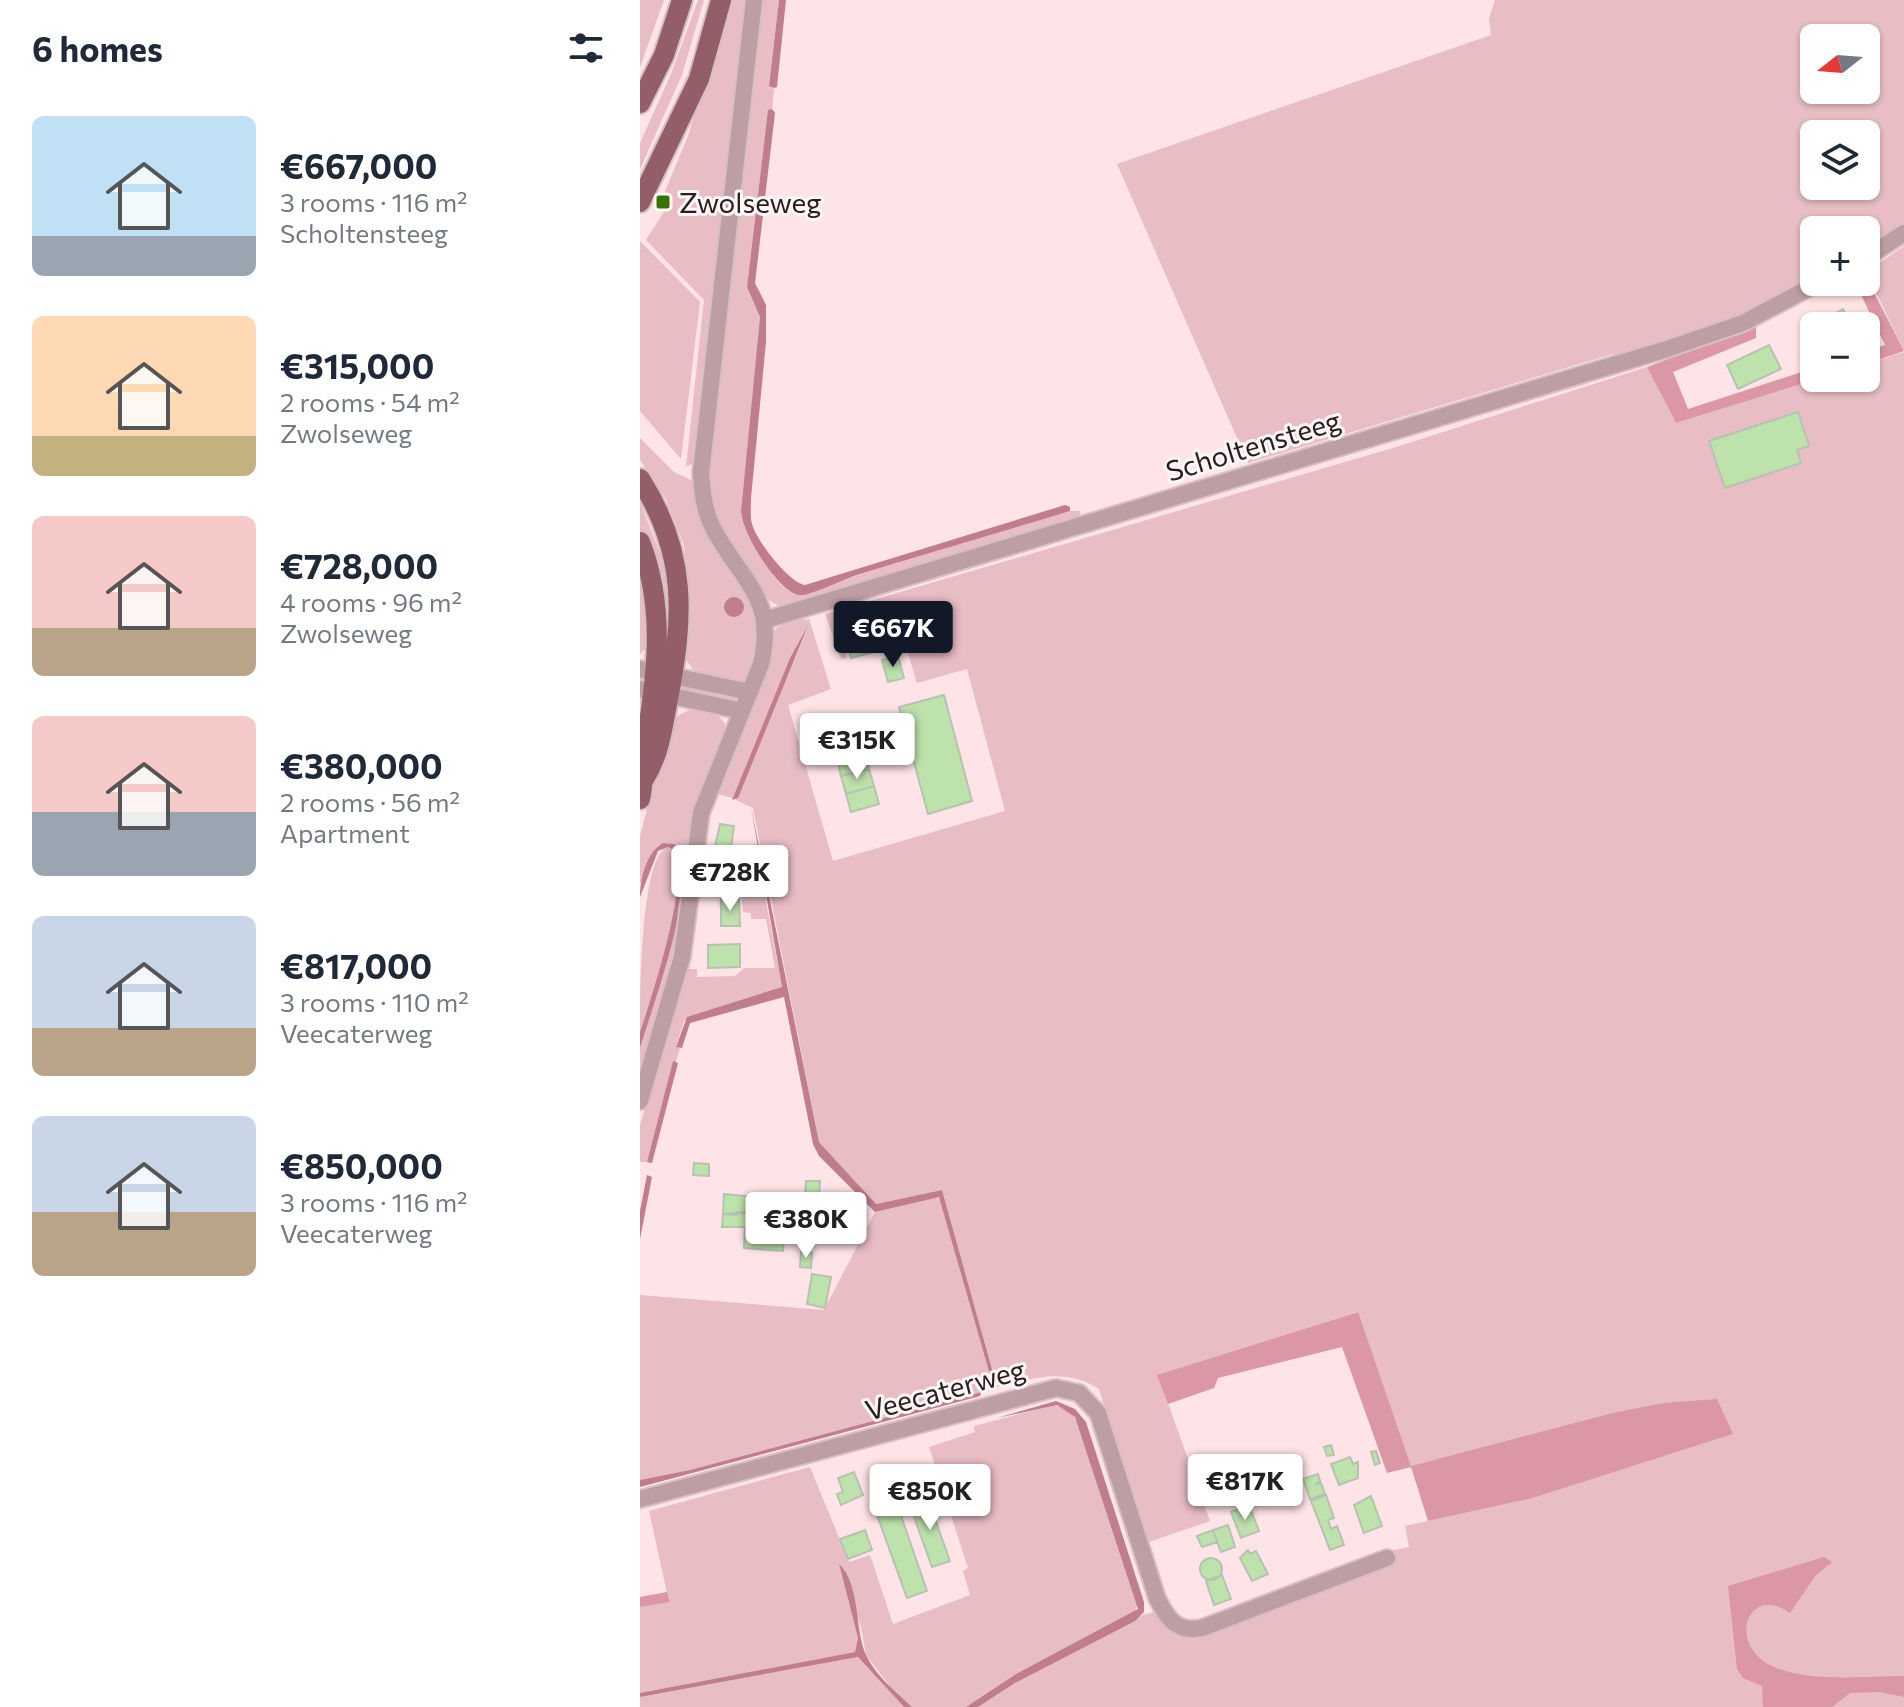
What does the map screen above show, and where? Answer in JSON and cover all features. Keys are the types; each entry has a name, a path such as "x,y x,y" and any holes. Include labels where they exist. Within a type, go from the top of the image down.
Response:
{"main road":[{"path":"640,103 664,55 682,0"},
{"path":"640,202 699,79 721,0"},
{"path":"640,479 667,530 679,576 680,618 655,681"},
{"path":"640,542 655,591 658,622 656,759 642,789"}],"street":[{"path":"640,1101 682,957 701,813 764,654 765,620 746,576 713,528 704,504 701,473 754,0"},
{"path":"1880,249 1904,233"},
{"name":"Scholtensteeg","path":"765,620 1667,349 1743,323 1800,293"},
{"path":"655,681 750,692"},
{"path":"655,681 742,711"},
{"name":"Veecaterweg","path":"640,1499 1056,1388 1079,1393 1098,1413 1157,1598 1168,1619 1176,1626 1202,1628 1387,1558"}],"shaded area":[{"path":"640,0 664,0 640,67"},
{"path":"698,0 704,0 682,75 640,169 640,143 671,74"},
{"path":"730,0 748,0 696,462 686,467 704,300 646,240 670,202 663,196 688,136"},
{"path":"759,0 779,0 769,85 774,89 772,109 768,111 747,287 760,317 741,511 770,571 785,588 794,593 808,594 879,568 1070,511 1080,511 1081,518 784,609 765,598 715,519 708,483"},
{"path":"779,0 786,0 777,87 774,88 769,86"},
{"path":"1495,0 1904,0 1904,225 1880,242 1880,216 1800,216 1800,286 1747,313 1616,359 1613,354 1248,463 1117,164 1491,35 1489,18"},
{"path":"772,109 775,113 755,283 766,305 766,342 751,498 752,524 766,550 782,569 805,585 1065,505 1070,507 1070,511 857,575 804,595 790,591 771,572 747,532 741,511 760,317 747,287 768,110"},
{"path":"640,241 700,302 681,459 640,411"},
{"path":"1904,246 1904,351 1878,296 1880,296 1880,262"},
{"path":"1862,296 1876,296 1904,351 1880,359 1880,347 1885,345 1880,334 1880,312 1869,312"},
{"path":"1756,326 1756,338 1673,372 1688,409 1800,373 1800,385 1676,423 1647,367"},
{"path":"1904,352 1904,1707 978,1707 1015,1683 1143,1615 1157,1611 1177,1632 1389,1551 1409,1547 1405,1526 1533,1498 1733,1434 1663,1403 1411,1466 1357,1312 1158,1375 1210,1521 1146,1543 1099,1389 1062,1376 997,1387 942,1190 876,1204 819,1142 753,808 736,800 808,628 790,658 733,798 717,794 776,628 802,616 804,620 809,619 831,689 788,705 833,861 1005,811 967,669 917,683 905,644 887,648 881,625 841,636 847,658 841,659 825,614 1393,448 1647,367 1676,423 1800,385 1800,392 1880,392 1880,360"},
{"path":"640,438 674,472 693,481 757,613 758,651 743,683 697,675 684,657 687,586 684,545 666,499 640,460"},
{"path":"640,502 669,576 671,647 661,646 640,532"},
{"path":"640,554 647,576 649,645 640,654"},
{"path":"730,597 738,597 744,607 738,617 730,617 724,611 724,603"},
{"path":"808,626 738,798 732,800 790,658"},
{"path":"694,708 716,712 727,727 679,942 640,1079 640,1048 679,900 682,853 669,843 658,845 640,884 640,836 666,736 677,716"},
{"path":"751,807 819,1142 876,1204 942,1190 997,1387 993,1385 939,1197 875,1212 819,1156 813,1144 784,997 690,1023 682,1048 676,1047 687,1017 782,987"},
{"path":"663,843 674,844 682,853 681,899 670,951 640,1048 640,1032 667,940 677,888 675,851 668,847 658,851 640,897 646,866 653,852"},
{"path":"668,847 677,855 676,900 667,945 640,1032 641,962 647,901 659,856"},
{"path":"726,867 760,869 782,987 684,1021 676,1046 680,1048 676,1062 673,1062 647,1162 640,1162 640,1125 686,969 697,969 697,977 735,976 744,968 775,968 766,919 751,919 751,913 743,912 742,896 726,895"},
{"path":"673,1061 678,1063 652,1163 647,1162"},
{"path":"647,1175 652,1177 640,1239 640,1211"},
{"path":"935,1196 940,1199 995,1388 690,1470 640,1480 640,1295 824,1310 875,1212"},
{"path":"1358,1312 1411,1466 1613,1413 1663,1403 1717,1399 1733,1434 1533,1498 1428,1521 1411,1467 1387,1473 1342,1347 1218,1378 1214,1388 1168,1404 1157,1375"},
{"path":"981,1392 980,1396 640,1487 640,1480 690,1470"},
{"path":"1056,1401 1075,1409 1086,1422 1144,1602 1144,1612 1135,1621 1015,1683 978,1707 966,1707 1016,1674 1138,1609 1075,1417 1057,1405 997,1418"},
{"path":"1055,1405 1070,1411 1080,1426 1138,1605 1133,1614 1016,1674 966,1707 912,1707 892,1689 866,1655 861,1627 839,1565 858,1638 855,1652 640,1693 640,1607 669,1602 649,1511 810,1467 849,1562 870,1555 893,1624 970,1595 963,1571 968,1568 929,1447 975,1432 974,1426"},
{"path":"1824,1557 1832,1562 1816,1575 1790,1613 1775,1606 1763,1605 1754,1611 1748,1620 1746,1633 1750,1645 1759,1657 1789,1672 1838,1678 1904,1676 1904,1697 1880,1692 1850,1693 1832,1707 1763,1707 1762,1686 1743,1678 1737,1669 1728,1586"},
{"path":"839,1564 851,1583 866,1655 880,1676 912,1707 904,1707 858,1657 640,1697 640,1693 855,1652 858,1638"},
{"path":"667,1592 670,1602 640,1607 640,1597"},
{"path":"858,1657 904,1707 640,1707 640,1697"}],"building":[{"path":"1769,345 1781,369 1738,389 1727,365"},
{"path":"1798,412 1809,446 1797,450 1801,463 1725,488 1709,441"},
{"path":"873,633 878,651 851,658 846,641"},
{"path":"898,656 904,678 888,682 882,660"},
{"path":"944,695 972,801 928,814 899,707"},
{"path":"855,715 860,733 832,741 829,730 840,727 838,720"},
{"path":"838,720 840,727 829,730 827,723"},
{"path":"860,733 865,751 837,759 832,741"},
{"path":"865,751 869,769 841,776 837,759"},
{"path":"869,769 874,786 846,794 841,776"},
{"path":"874,786 879,804 851,812 846,794"},
{"path":"720,824 734,826 729,862 712,860"},
{"path":"721,899 739,899 740,926 721,926"},
{"path":"740,944 740,967 708,968 708,945"},
{"path":"694,1163 709,1164 709,1176 693,1175"},
{"path":"806,1181 820,1181 819,1198 805,1197"},
{"path":"724,1194 795,1201 794,1229 758,1227 758,1214 751,1212 723,1214"},
{"path":"737,1212 758,1214 758,1227 784,1229 783,1251 744,1248 745,1227 722,1227 723,1214 737,1215"},
{"path":"801,1252 812,1253 811,1268 800,1267"},
{"path":"812,1274 831,1277 825,1308 807,1304"},
{"path":"1331,1445 1334,1455 1327,1456 1324,1447"},
{"path":"1376,1451 1380,1463 1375,1465 1371,1452"},
{"path":"1350,1457 1353,1464 1358,1462 1358,1478 1339,1485 1331,1464"},
{"path":"854,1472 863,1495 841,1505 837,1494 843,1492 838,1478"},
{"path":"1318,1474 1320,1481 1317,1484 1321,1483 1325,1494 1310,1499 1303,1479"},
{"path":"1326,1495 1334,1518 1328,1520 1331,1529 1337,1526 1344,1545 1330,1550 1311,1501"},
{"path":"1371,1496 1382,1526 1364,1533 1354,1505"},
{"path":"927,1497 950,1561 932,1567 909,1503"},
{"path":"1249,1505 1259,1531 1241,1538 1231,1512"},
{"path":"898,1507 927,1591 907,1598 877,1515"},
{"path":"1228,1525 1235,1547 1221,1552 1213,1530"},
{"path":"865,1530 872,1550 848,1559 840,1539"},
{"path":"1213,1530 1217,1542 1202,1547 1197,1536"},
{"path":"1248,1550 1250,1554 1256,1551 1268,1574 1252,1581 1240,1558"},
{"path":"1207,1558 1215,1558 1222,1569 1215,1580 1207,1580 1200,1573 1200,1565"},
{"path":"1222,1575 1231,1599 1214,1605 1206,1581"}],"place":[{"name":"Zwolseweg","path":"663,202"}]}
